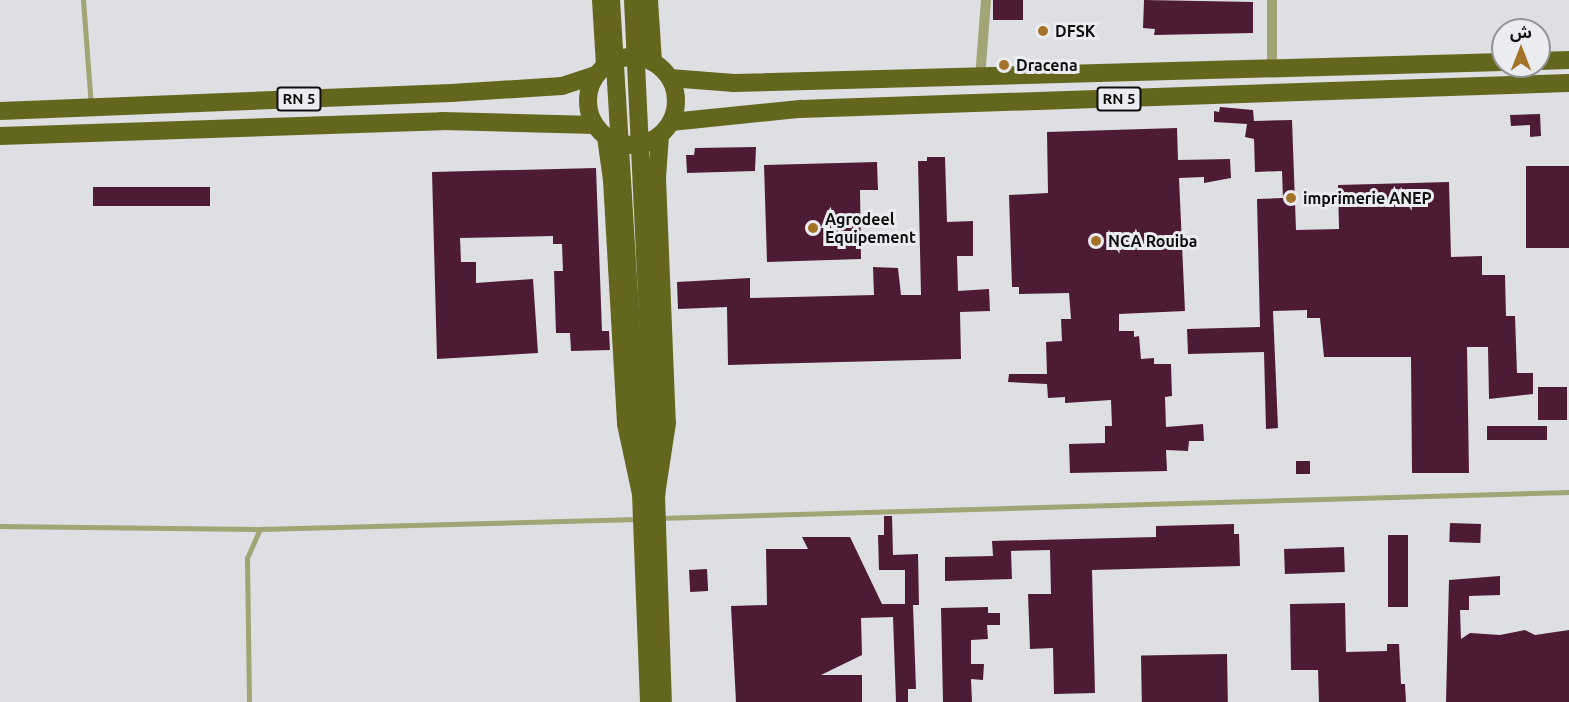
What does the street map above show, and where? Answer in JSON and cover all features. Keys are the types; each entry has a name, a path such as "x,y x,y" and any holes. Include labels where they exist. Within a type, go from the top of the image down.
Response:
{"highway":[{"path":"601,0 601,70 588,99 612,169 626,424 649,495"},
{"path":"611,0 649,495"},
{"path":"633,0 650,519 663,702"},
{"path":"650,0 653,62"},
{"path":"601,70 629,57 653,62 670,78 676,100 665,128 657,178 667,423 649,495"},
{"path":"1551,61 1569,60"},
{"name":"RN 5","path":"670,78 734,83 1491,62"},
{"name":"RN 5","path":"0,111 527,89 562,86 601,70"},
{"name":"RN 5","path":"665,128 800,109 1569,83"},
{"name":"RN 5","path":"0,136 442,121 600,131"},
{"path":"600,131 639,144 665,128"},
{"path":"649,702 650,519"}],"street":[{"path":"980,78 986,0"},
{"path":"1272,0 1272,69"}],"lane":[{"path":"83,0 91,107"},
{"path":"0,526 260,529 1569,492"},
{"path":"249,702 247,558 260,529"}],"building":[{"path":"993,0 1023,0 1023,20 993,20"},
{"path":"1144,0 1253,2 1253,33 1154,35 1155,29 1143,28"},
{"path":"1220,107 1253,110 1254,121 1292,120 1296,230 1339,229 1338,185 1449,182 1451,257 1482,256 1482,275 1505,275 1506,316 1515,316 1517,373 1533,373 1533,394 1489,399 1488,347 1467,347 1469,473 1412,473 1411,357 1324,357 1320,318 1307,318 1307,310 1273,311 1278,428 1266,429 1264,352 1188,354 1187,329 1260,327 1257,199 1283,198 1282,171 1255,172 1254,139 1245,137 1247,124 1214,122 1214,111 1219,112"},
{"path":"1540,114 1541,136 1530,137 1530,125 1511,126 1510,115"},
{"name":"NCA Rouiba","path":"1177,128 1178,160 1230,159 1231,178 1204,183 1204,177 1179,178 1185,311 1119,314 1119,331 1134,331 1134,337 1139,336 1141,359 1154,358 1154,364 1171,364 1172,396 1165,397 1166,427 1203,424 1204,441 1189,441 1188,451 1166,450 1167,471 1070,473 1069,444 1105,443 1105,426 1112,426 1111,400 1065,403 1065,397 1048,398 1047,384 1008,382 1009,374 1047,374 1046,342 1062,341 1061,319 1071,319 1069,293 1019,294 1019,287 1012,287 1009,195 1048,193 1047,132"},
{"path":"756,147 755,171 687,173 686,155 694,155 695,148"},
{"path":"927,157 945,157 947,222 973,221 973,256 957,256 958,291 989,289 990,311 960,312 961,359 728,365 727,307 678,309 677,282 750,278 750,298 874,295 873,267 898,268 901,295 921,295 918,161 927,161"},
{"name":"Agrodeel Equipement","path":"877,162 878,190 860,190 861,259 767,262 764,165"},
{"path":"1526,166 1569,166 1569,248 1526,248"},
{"path":"596,168 602,331 609,331 610,350 571,351 570,333 556,333 554,271 563,271 562,244 553,244 553,236 460,238 461,262 476,262 476,283 533,279 538,353 437,359 432,172"},
{"path":"93,187 210,187 210,206 93,206"},
{"path":"1538,387 1567,387 1567,420 1538,420"},
{"path":"1487,426 1547,426 1547,440 1487,440"},
{"path":"1296,461 1310,461 1310,474 1296,474"},
{"path":"884,516 892,516 893,555 918,554 919,605 913,605 916,689 908,689 908,702 896,702 893,617 861,618 862,655 821,675 862,675 862,702 736,702 731,606 767,605 766,549 808,549 802,537 850,537 882,604 905,604 905,570 879,570 878,535 884,535"},
{"path":"1450,523 1481,524 1480,543 1449,542"},
{"path":"1234,524 1234,534 1239,534 1240,566 1092,570 1095,693 1054,694 1053,648 1030,649 1028,594 1051,594 1050,550 1011,551 1012,579 945,581 945,557 993,556 992,541 1156,537 1156,526"},
{"path":"1388,535 1408,535 1408,607 1388,607"},
{"path":"1344,547 1345,572 1285,574 1284,549"},
{"path":"707,569 708,591 690,592 689,570"},
{"path":"1500,576 1500,595 1469,596 1469,610 1460,610 1461,639 1470,633 1500,635 1525,630 1535,635 1569,630 1569,702 1446,702 1449,580"},
{"path":"1345,603 1346,652 1387,651 1387,644 1399,644 1401,684 1405,684 1406,702 1319,702 1318,670 1291,670 1290,604"},
{"path":"988,607 988,613 1000,613 1000,625 987,625 988,639 971,640 971,664 984,664 983,680 971,679 972,702 943,702 941,608"},
{"path":"1227,654 1228,702 1142,702 1141,656"}],"place":[{"name":"DFSK","path":"1043,31"},
{"name":"Dracena","path":"1004,65"},
{"name":"imprimerie ANEP","path":"1291,198"},
{"name":"Agrodeel Equipement","path":"813,228"},
{"name":"NCA Rouiba","path":"1096,241"}]}
